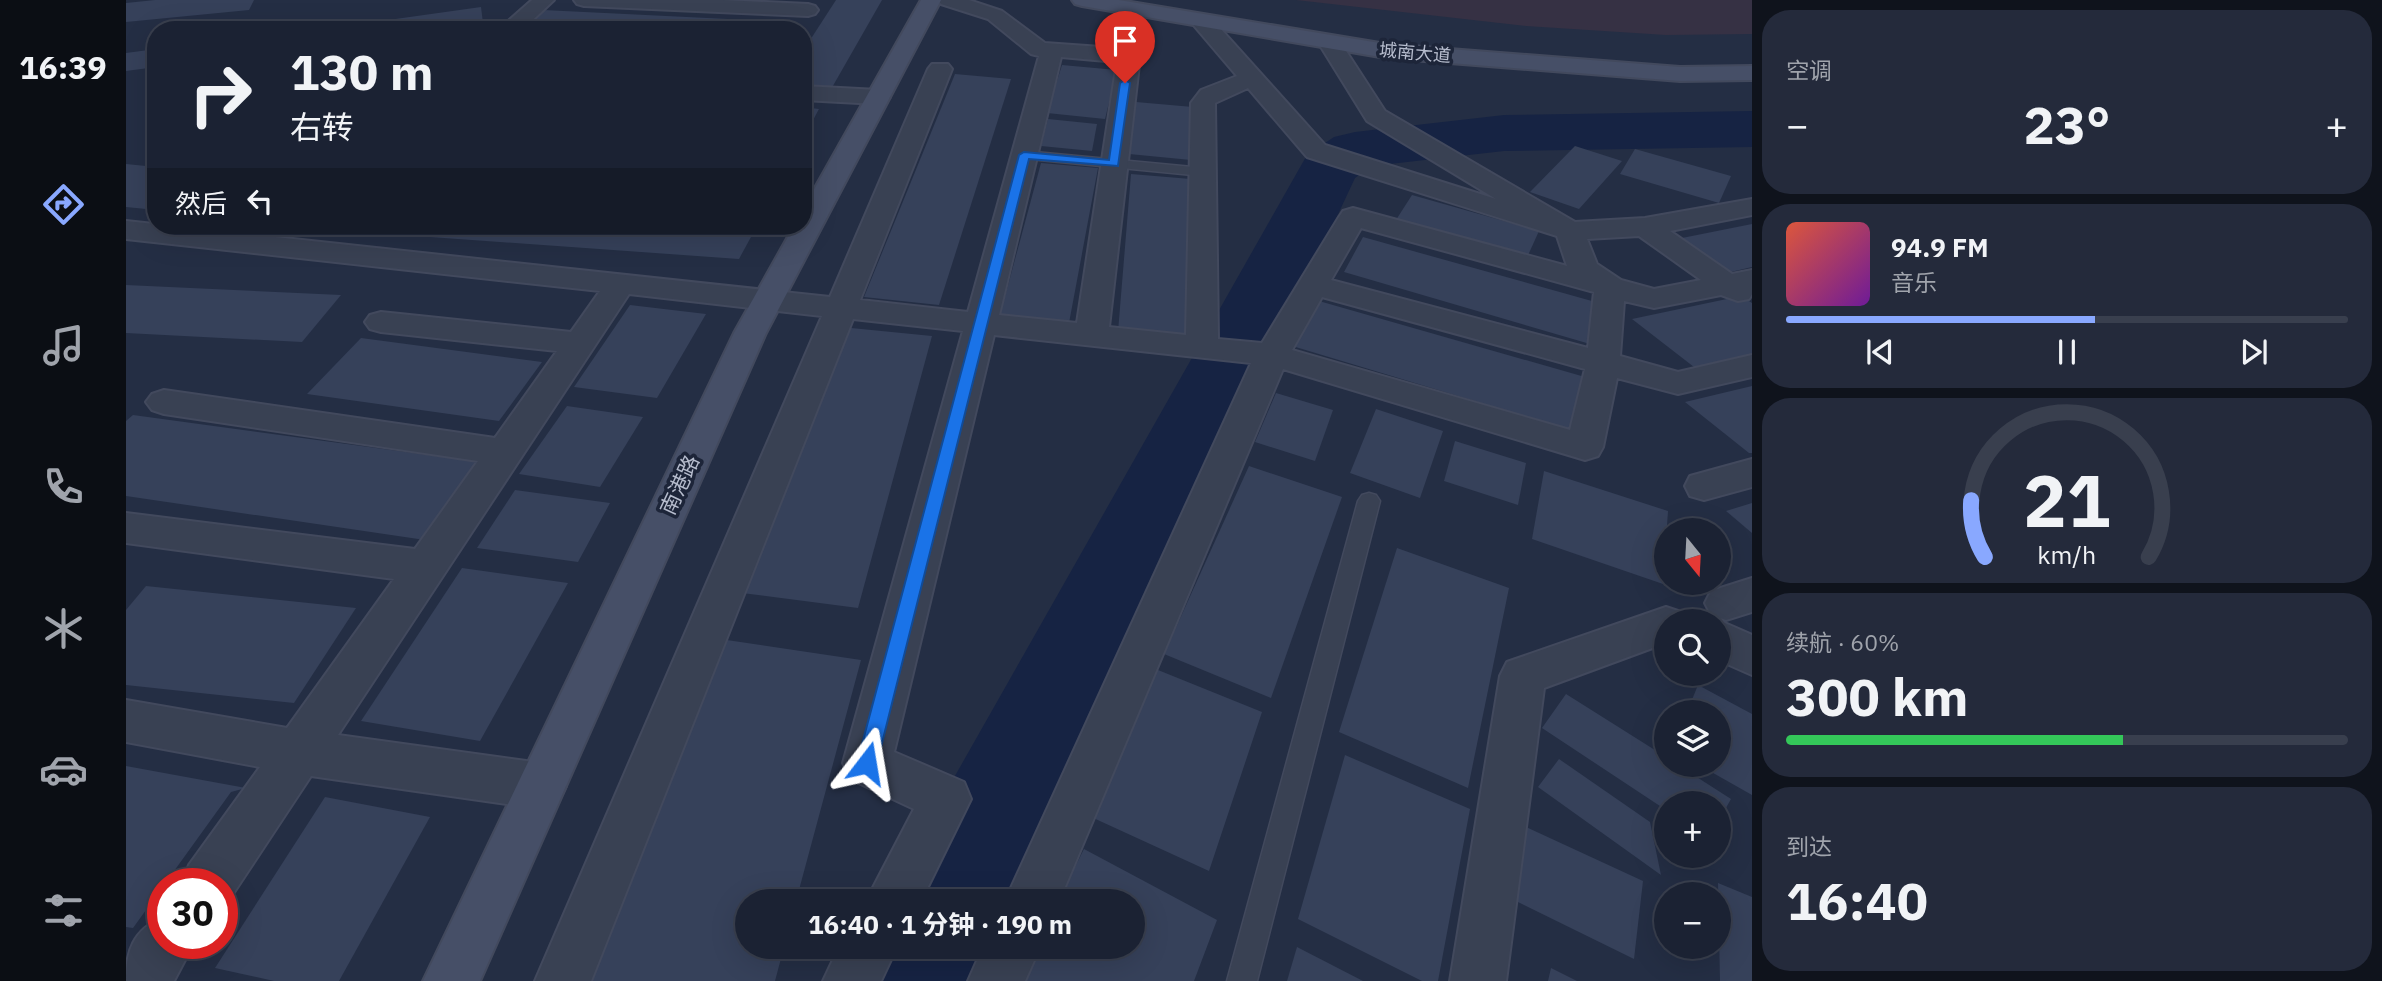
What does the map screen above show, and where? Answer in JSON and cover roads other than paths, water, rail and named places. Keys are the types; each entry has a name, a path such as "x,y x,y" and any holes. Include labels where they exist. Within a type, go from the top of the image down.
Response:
{"main road":[{"name":"南港路","path":"812,219 931,0"},
{"name":"城南大道","path":"1082,0 1386,51 1680,74 1752,73"},
{"name":"城南大道","path":"1153,0 1386,37 1664,57 1752,57"},
{"name":"南港路","path":"451,981 767,302 803,235"}],"street":[{"path":"520,21 544,0"},
{"path":"584,0 811,5"},
{"path":"948,0 995,15 1039,49 1129,56 1092,336"},
{"path":"801,21 811,5"},
{"path":"1202,22 1316,151 1570,231 1645,227 1752,206"},
{"path":"1329,42 1376,116 1570,231 1583,269 1610,287"},
{"path":"899,889 946,799 867,763 1052,50"},
{"path":"563,981 940,69"},
{"path":"1202,348 1203,103 1209,94 1252,78"},
{"path":"812,93 878,97"},
{"path":"1037,889 1272,355 1353,217 1654,299 1739,282"},
{"path":"1645,227 1739,282 1752,302"},
{"path":"126,230 147,231"},
{"path":"269,235 620,285 1272,355 1585,447 1603,362 1610,287"},
{"path":"219,868 620,285"},
{"path":"1314,285 1678,383 1752,366"},
{"path":"381,322 581,343"},
{"path":"164,402 505,452"},
{"path":"1704,486 1752,474"},
{"path":"126,528 426,567"},
{"path":"1732,612 1752,656"},
{"path":"1478,981 1523,676 1654,629"},
{"path":"126,721 299,752 541,786"},
{"path":"141,981 156,959"},
{"path":"851,981 863,959"},
{"path":"996,981 1006,959"}],"lane":[{"path":"1024,155 1203,172"},
{"path":"1242,981 1369,501"}],"waterway":[{"path":"959,889 1329,168 1355,150 1504,133 1752,129"},
{"path":"913,981 924,959"}]}
